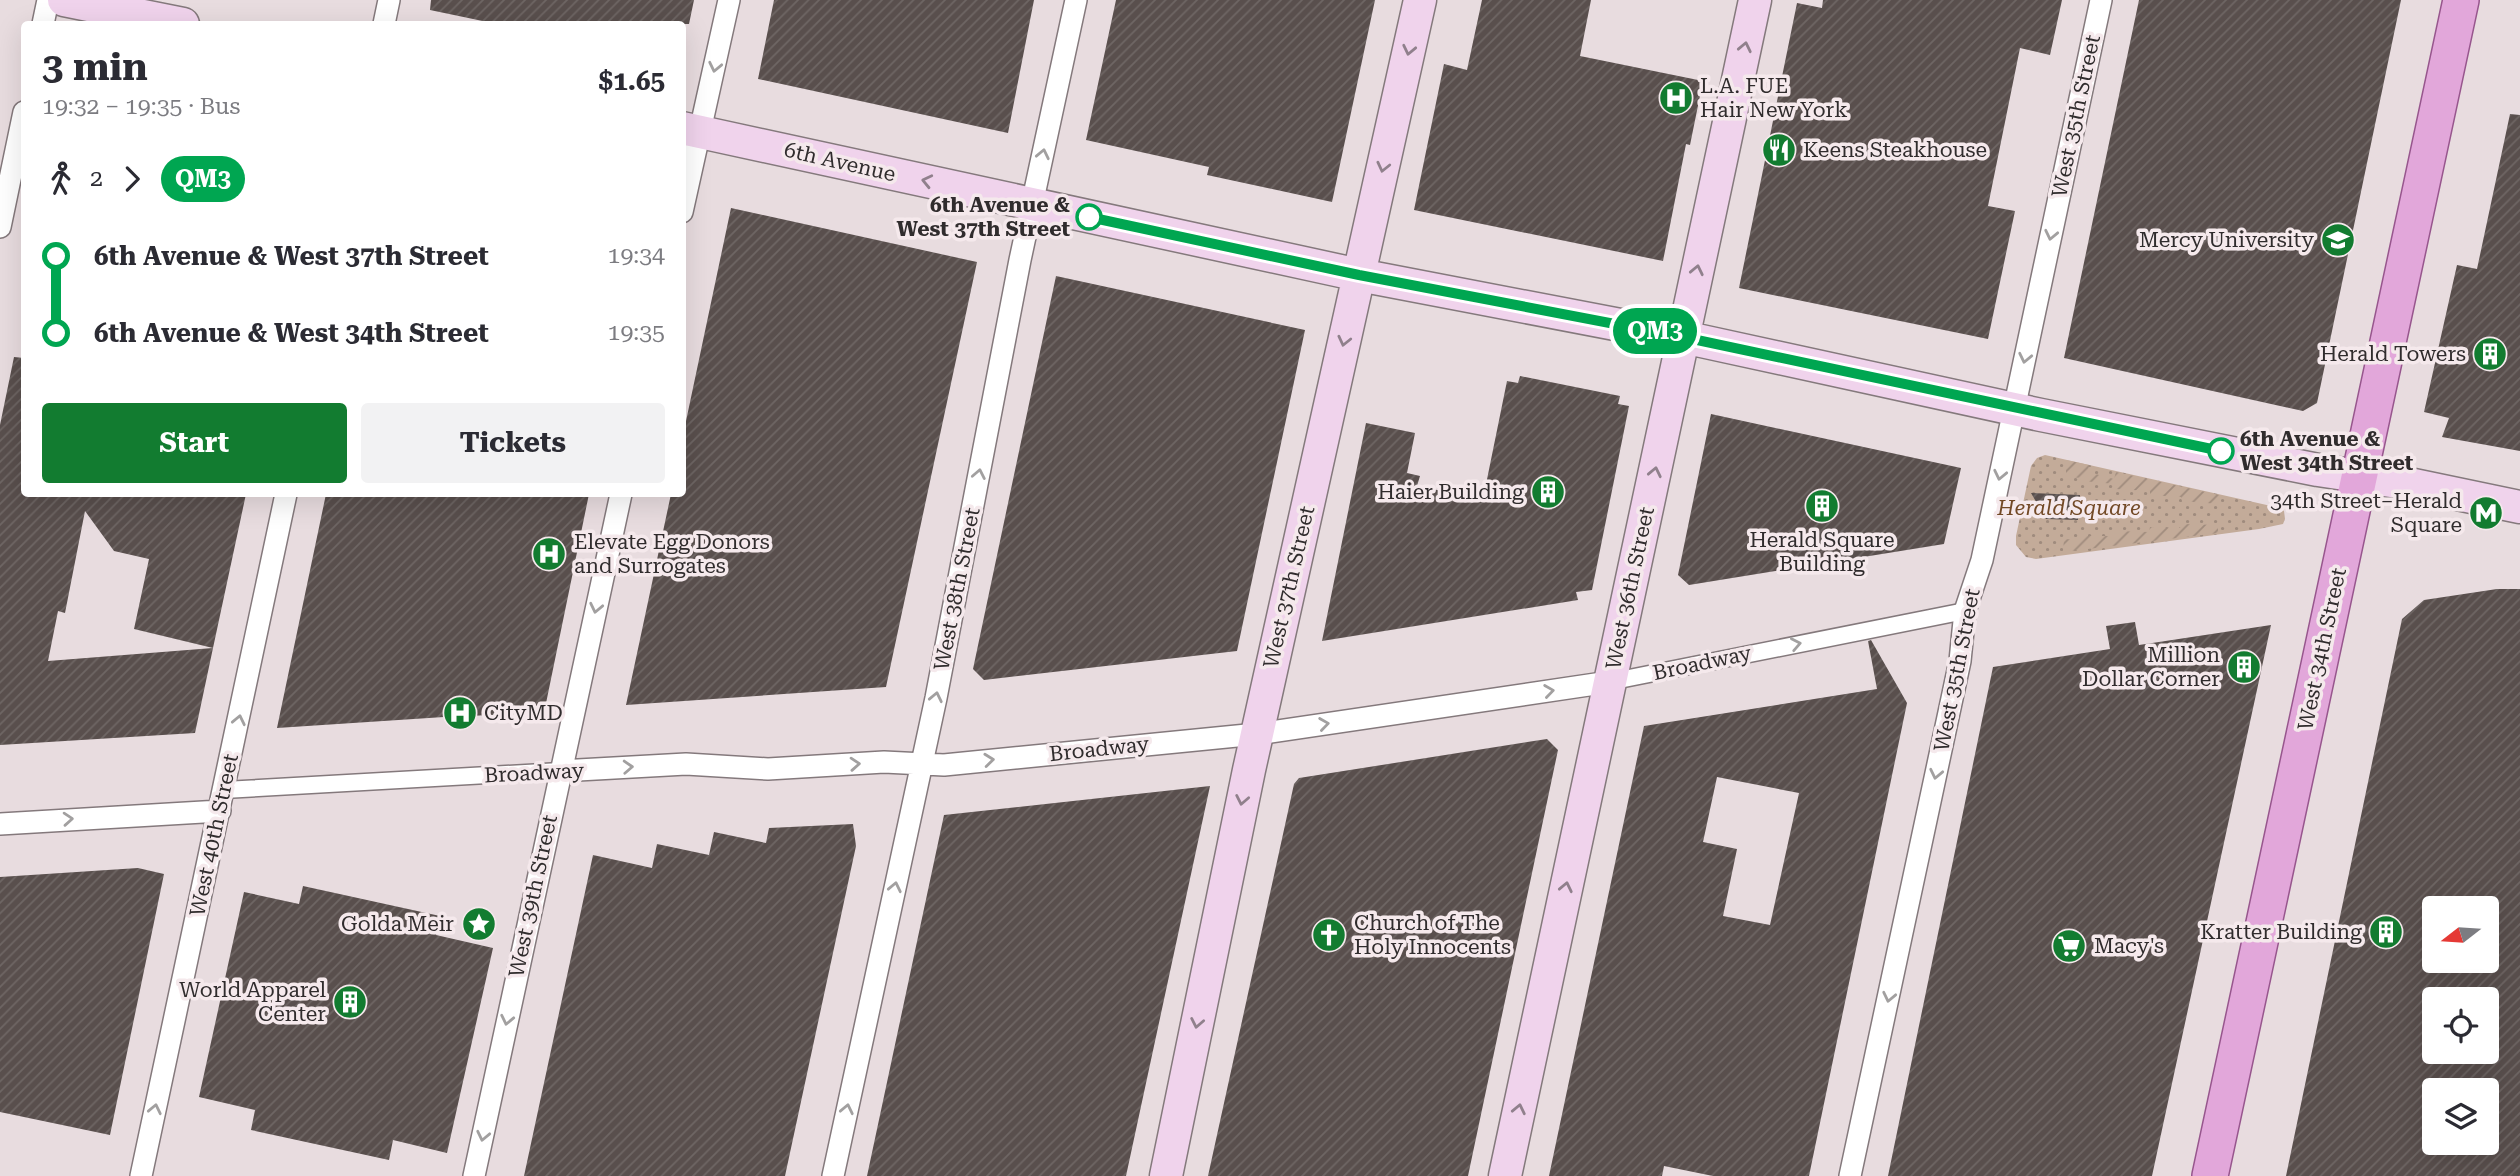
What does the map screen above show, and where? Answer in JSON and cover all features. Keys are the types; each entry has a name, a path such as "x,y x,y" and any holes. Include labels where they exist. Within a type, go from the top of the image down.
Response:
{"main road":[{"path":"64,0 168,21"},
{"name":"West 37th Street","path":"1167,1176 1257,734 1420,0"},
{"name":"West 36th Street","path":"1505,1176 1755,0"},
{"name":"West 34th Street","path":"2210,1176 2461,0"},
{"name":"6th Avenue","path":"691,130 1359,275 1683,337 2014,408 2520,508"}],"street":[{"path":"44,21 48,0"},
{"path":"385,21 389,0"},
{"path":"686,176 691,130 729,0"},
{"name":"West 38th Street","path":"833,1176 921,764 1032,205 1076,0"},
{"name":"West 35th Street","path":"1850,1176 1960,661 1965,611 1982,560 2101,0"},
{"path":"0,227 21,126"},
{"name":"West 40th Street","path":"141,1176 285,497"},
{"name":"West 39th Street","path":"474,1176 620,497"},
{"name":"Broadway","path":"0,824 560,771 686,764 768,769 884,762 944,765 1257,734 1609,682 1965,611"}],"green space":[{"name":"Herald Square","path":"2045,455 2280,508 2284,511 2285,519 2283,524 2259,529 2036,559 2026,557 2016,545 2016,536 2031,466 2037,458"},
{"path":"2066,460 2089,465 2088,472 2114,479 2116,472 2219,495 2219,504 2182,501 2181,497 2150,495 2150,491 2115,489 2115,484 2066,477"},
{"path":"2181,524 2218,525 2218,533 2063,552 2064,539 2113,536 2114,531 2149,532 2150,527 2180,528"}],"building":[{"path":"431,0 694,0 689,24 686,24 686,21 483,21 430,10"},
{"path":"774,0 1034,0 1008,133 758,79"},
{"path":"1116,0 1375,0 1332,202 1207,175 1209,167 1086,140"},
{"path":"1482,0 1591,0 1580,56 1703,81 1690,145 1686,144 1663,261 1414,210 1444,64 1467,70"},
{"path":"1823,0 2062,0 2050,55 2020,48 1988,206 2015,211 1988,339 1739,288 1797,3 1822,8"},
{"path":"2139,0 2401,0 2317,403 2303,411 2064,358"},
{"name":"Herald Towers","path":"2510,114 2520,115 2520,451 2442,437 2449,418 2424,412 2457,265 2477,269"},
{"path":"731,208 977,262 886,687 626,705 670,497 686,497 686,421"},
{"path":"1056,276 1305,330 1237,651 984,680 973,669"},
{"path":"14,357 21,358 21,497 245,497 195,733 0,745 0,425","holes":["85,511 114,551 149,559 134,629 213,648 48,661 58,611 65,613"]},
{"path":"1520,376 1620,396 1618,404 1629,406 1592,590 1576,592 1578,600 1322,641 1366,423 1415,433 1407,473 1420,476 1417,486 1483,499 1507,381 1518,383"},
{"name":"Herald Square Building","path":"1711,414 1961,468 1944,544 1689,585 1678,575"},
{"path":"2031,493 2080,495 2078,520 2046,519"},
{"path":"325,497 588,497 544,713 277,728"},
{"path":"2497,589 2520,589 2520,1176 2286,1176 2402,619 2424,600"},
{"name":"Macy's","path":"2135,622 2139,645 2271,625 2152,1176 1888,1176 1993,667 2110,649 2106,626"},
{"path":"1871,640 1907,703 1809,1176 1713,1176 1664,1166 1662,1176 1549,1176 1644,726 1877,689 1868,641","holes":["1717,777 1799,793 1770,925 1723,916 1737,849 1703,842"]},
{"path":"1547,739 1558,750 1468,1176 1208,1176 1294,784 1299,778"},
{"path":"1210,786 1126,1176 867,1176 944,815"},
{"path":"853,824 856,846 785,1176 524,1176 593,855 652,868 657,844 709,855 714,832 766,843 769,828"},
{"path":"138,868 164,874 110,1135 0,1112 0,877"},
{"name":"World Apparel Center","path":"303,886 440,916 436,935 493,948 447,1153 393,1140 389,1160 251,1130 255,1110 199,1097 244,892 299,904"}],"bus line":[{"name":"QM3","path":"1089,217 1359,275 1683,337 2221,451"}],"place":[{"name":"L.A. FUE Hair New York","path":"1676,98"},
{"name":"Keens Steakhouse","path":"1779,150"},
{"name":"6th Avenue & West 37th Street","path":"1089,217"},
{"name":"Mercy University","path":"2338,240"},
{"name":"Herald Towers","path":"2490,354"},
{"name":"6th Avenue & West 34th Street","path":"2221,451"},
{"name":"Haier Building","path":"1548,492"},
{"name":"Herald Square Building","path":"1822,506"},
{"name":"34th Street–Herald Square","path":"2486,513"},
{"name":"Elevate Egg Donors and Surrogates","path":"549,554"},
{"name":"Million Dollar Corner","path":"2244,667"},
{"name":"CityMD","path":"460,713"},
{"name":"Golda Meir","path":"479,924"},
{"name":"Kratter Building","path":"2386,932"},
{"name":"Church of The Holy Innocents","path":"1329,935"},
{"name":"Macy's","path":"2069,946"},
{"name":"World Apparel Center","path":"350,1002"}]}
